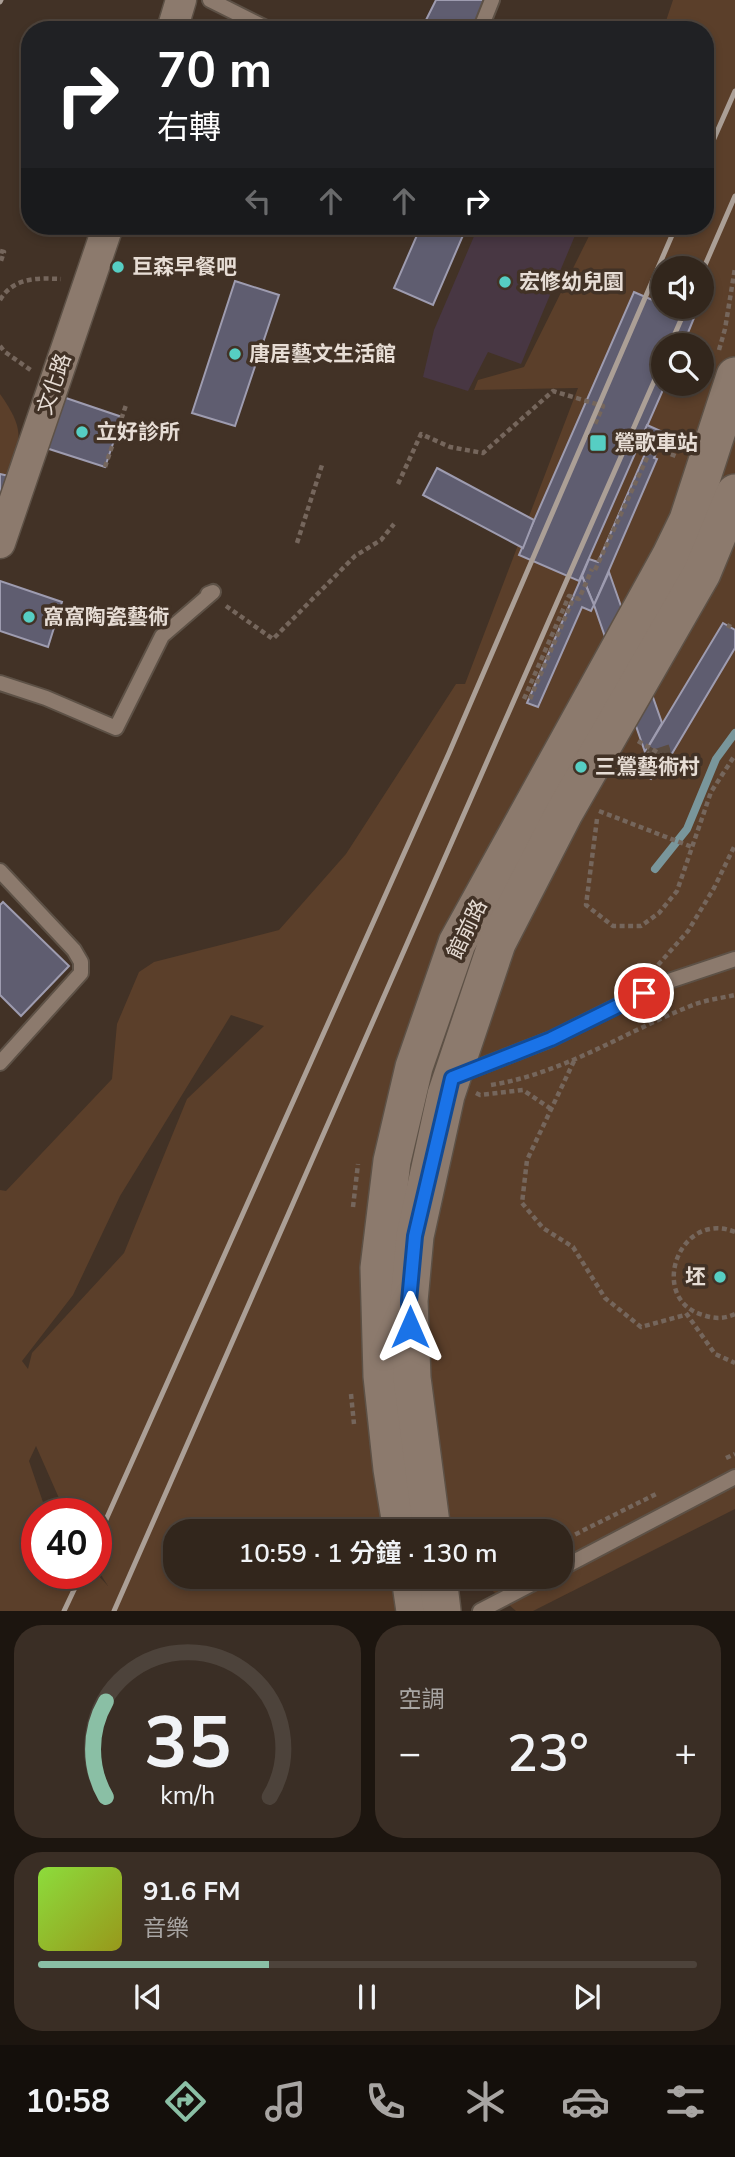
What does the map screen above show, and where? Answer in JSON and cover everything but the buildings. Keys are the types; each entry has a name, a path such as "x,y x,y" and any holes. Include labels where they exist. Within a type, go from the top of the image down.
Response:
{"street":[{"path":"175,21 181,0"},
{"name":"文化路","path":"0,542 105,235"},
{"name":"館前路","path":"400,1519 382,1377 379,1268 392,1161 415,1067 457,943 664,569 688,520 735,376"},
{"name":"館前路","path":"430,1519 412,1378 409,1301 415,1236 467,1086 497,943 564,813 680,615 702,573 735,493"},
{"path":"412,1589 415,1611"}],"lane":[{"path":"210,0 252,21"},
{"path":"484,21 492,0"},
{"path":"0,683 46,698 116,728 162,636 213,592 208,594"},
{"path":"0,871 74,950 81,962 81,973 0,1063"},
{"path":"467,1086 551,1039 663,983 735,959"},
{"path":"573,1562 735,1477"},
{"path":"480,1611 522,1589"}],"path":[{"path":"0,251 4,252 0,264"},
{"path":"0,300 8,290 30,279 74,279"},
{"path":"0,287 8,290"},
{"path":"0,346 16,361 40,375"},
{"path":"398,484 421,434 450,447 483,453 553,391 603,406 595,424"},
{"path":"105,467 126,405"},
{"path":"527,699 574,597 579,599 654,448 685,460"},
{"path":"297,543 322,465"},
{"path":"208,594 273,639 355,556 381,540 394,524"},
{"path":"636,740 662,755 659,760 647,753 645,757 653,762 649,768"},
{"path":"692,847 596,810 586,905 613,926 640,926 659,914 677,891 711,792 735,755"},
{"path":"688,930 714,888 735,845"},
{"path":"488,1085 521,1080 574,1061 694,1004 735,995"},
{"path":"574,1061 527,1160 523,1203 543,1228 573,1247 605,1298 641,1327 685,1315"},
{"path":"467,1086 480,1095 523,1090 551,1110"},
{"path":"735,1232 714,1229 700,1232 688,1240 679,1252 673,1279 677,1293 686,1305 699,1314 713,1318 735,1314"},
{"path":"686,1305 685,1315 715,1354 735,1363"},
{"path":"723,1460 735,1454"},
{"path":"573,1535 665,1489"}],"shaded area":[{"name":"三鶯藝術村","path":"673,0 735,0 735,1509 533,1611 516,1611 490,1589 573,1589 573,1519 163,1519 163,1589 457,1589 402,1611 0,1611 0,1190 6,1191 112,1079 117,1024 139,972 154,962 279,930 346,854 456,684 465,684 578,388 474,390 478,380 524,367 590,235 714,235 714,21 666,21","holes":["231,1015 264,1026 187,1099 124,1253 32,1353 28,1369 22,1361 73,1295 120,1196"]},
{"name":"宏修幼兒園","path":"475,235 575,235 521,364 488,352 468,391 423,377 434,330"},
{"path":"0,394 13,416 18,434 9,476 0,474"}],"waterway":[{"path":"655,869 687,829 716,759 735,733"}],"tunnel":[{"path":"649,768 659,752 657,746"}],"railway":[{"path":"714,139 735,91"},
{"path":"709,256 735,196"},
{"path":"112,1506 449,753 672,235"},
{"path":"675,333 681,319"},
{"path":"114,1611 651,388"},
{"path":"64,1611 74,1589"}],"place":[{"name":"巨森早餐吧","path":"118,267"},
{"name":"宏修幼兒園","path":"505,282"},
{"name":"唐居藝文生活館","path":"235,354"},
{"name":"立好診所","path":"82,432"},
{"name":"鶯歌車站","path":"598,443"},
{"name":"窩窩陶瓷藝術","path":"29,617"},
{"name":"三鶯藝術村","path":"581,767"},
{"name":"坯","path":"720,1277"}],"route":[{"path":"410,1327 409,1301 415,1236 452,1078 491,1065 551,1039 644,993"}]}
